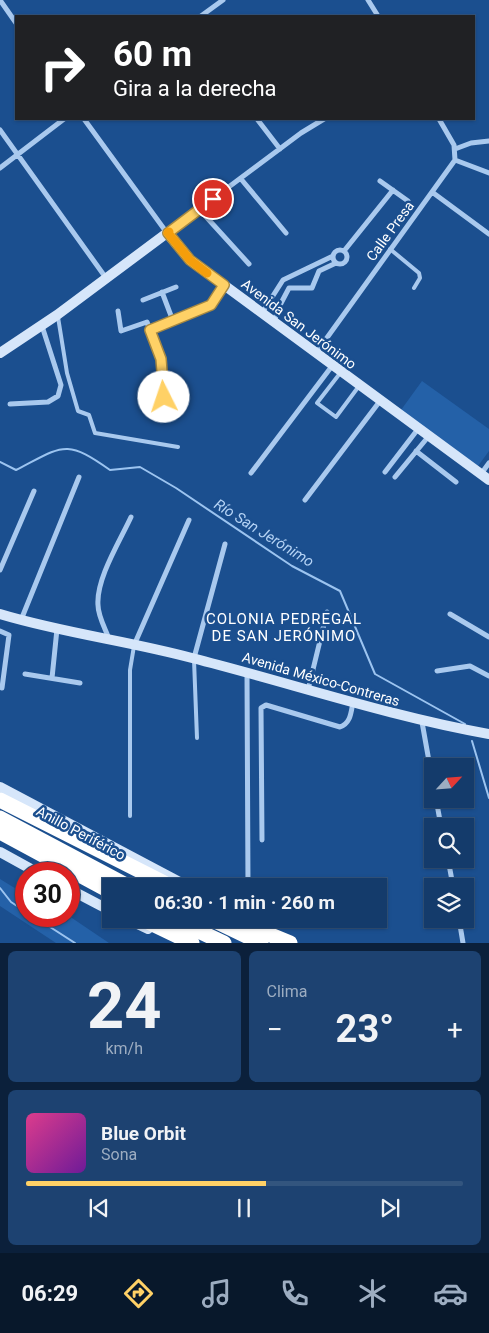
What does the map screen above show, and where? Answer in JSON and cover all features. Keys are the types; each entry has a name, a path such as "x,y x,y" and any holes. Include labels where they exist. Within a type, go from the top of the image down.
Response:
{"highway":[{"path":"0,800 154,878"},
{"name":"Anillo Periférico","path":"0,808 133,878"},
{"path":"0,818 113,878"},
{"path":"1,834 41,862"},
{"path":"1,834 102,881"},
{"path":"1,834 102,887"},
{"path":"80,886 102,898"},
{"path":"161,928 192,943"},
{"path":"180,928 209,943"},
{"path":"192,928 224,943"},
{"path":"211,928 241,943"},
{"path":"234,928 268,941 290,943"},
{"path":"250,928 268,941"}],"main road":[{"path":"0,353 42,326 168,233"},
{"name":"Avenida San Jerónimo","path":"168,233 190,260 485,477"},
{"name":"Avenida México-Contreras","path":"0,614 21,621 135,643 194,658 422,722 489,734"},
{"path":"0,788 172,878"},
{"path":"0,852 18,862"},
{"path":"80,895 102,906"},
{"path":"145,928 176,943"},
{"path":"259,928 296,943"}],"street":[{"path":"0,0 15,22"},
{"path":"202,15 223,0"},
{"path":"368,0 377,15"},
{"path":"0,168 63,120"},
{"path":"85,120 168,233 280,149 323,120"},
{"path":"258,120 280,149"},
{"path":"439,120 455,149 456,160 489,172"},
{"path":"0,130 106,278"},
{"path":"455,149 471,143 489,141"},
{"name":"Calle Presa","path":"316,353 456,160"},
{"path":"241,179 286,232"},
{"path":"380,181 408,201"},
{"path":"344,251 393,190"},
{"path":"432,192 489,234"},
{"path":"200,209 249,264"},
{"path":"262,313 283,280 333,256 337,250 344,251"},
{"path":"274,322 289,288 312,288 319,271 345,261 344,251"},
{"path":"333,256 336,263"},
{"path":"150,330 211,305 224,285"},
{"path":"143,300 176,287"},
{"path":"162,292 173,320"},
{"path":"118,311 121,331 147,322 161,359 164,397"},
{"path":"10,404 48,402 58,396 61,385 42,326"},
{"path":"251,473 336,369"},
{"path":"305,500 380,401"},
{"path":"385,472 418,429"},
{"path":"395,477 428,436"},
{"path":"416,451 456,482"},
{"path":"485,477 489,463"},
{"path":"21,621 79,477"},
{"path":"0,570 34,491"},
{"path":"109,639 98,607 100,584 131,517"},
{"path":"135,643 189,520"},
{"path":"194,658 225,544"},
{"path":"308,690 327,612"},
{"path":"450,614 489,637"},
{"path":"52,678 58,629"},
{"path":"0,631 9,635 2,688"},
{"path":"437,671 470,666 489,676"},
{"path":"24,674 80,683"},
{"path":"247,674 248,878"},
{"path":"262,840 261,708 266,705 340,727 346,725 350,720 353,702"},
{"path":"422,722 428,758"},
{"path":"460,928 463,943"}],"lane":[{"path":"390,250 419,273 420,278 414,288"},
{"path":"57,315 67,373 78,411 89,416 95,433 178,447"},
{"path":"336,369 317,403 336,417 359,386"},
{"path":"130,816 130,670 135,643"},
{"path":"194,658 197,738"}],"shaded area":[{"path":"422,381 489,429 489,451 478,466 401,410"},
{"path":"0,879 15,888 15,916 0,906"},
{"path":"80,923 109,943 56,943 32,927 80,927"}],"waterway":[{"name":"Río San Jerónimo","path":"0,462 16,470 44,455 64,449 83,453 110,470 140,467 176,488 292,566 340,591 375,674 465,724"},
{"name":"Río San Jerónimo","path":"472,741 489,798"},
{"path":"0,888 15,905"},
{"path":"50,927 75,943"}],"slow traffic":[{"path":"169,232 176,245 190,260 207,273"}],"district":[{"name":"COLONIA PEDREGAL DE SAN JERÓNIMO","path":"284,628"}],"route":[{"path":"164,397 161,359 150,330 211,305 224,285 190,260 168,233 213,199"}]}
